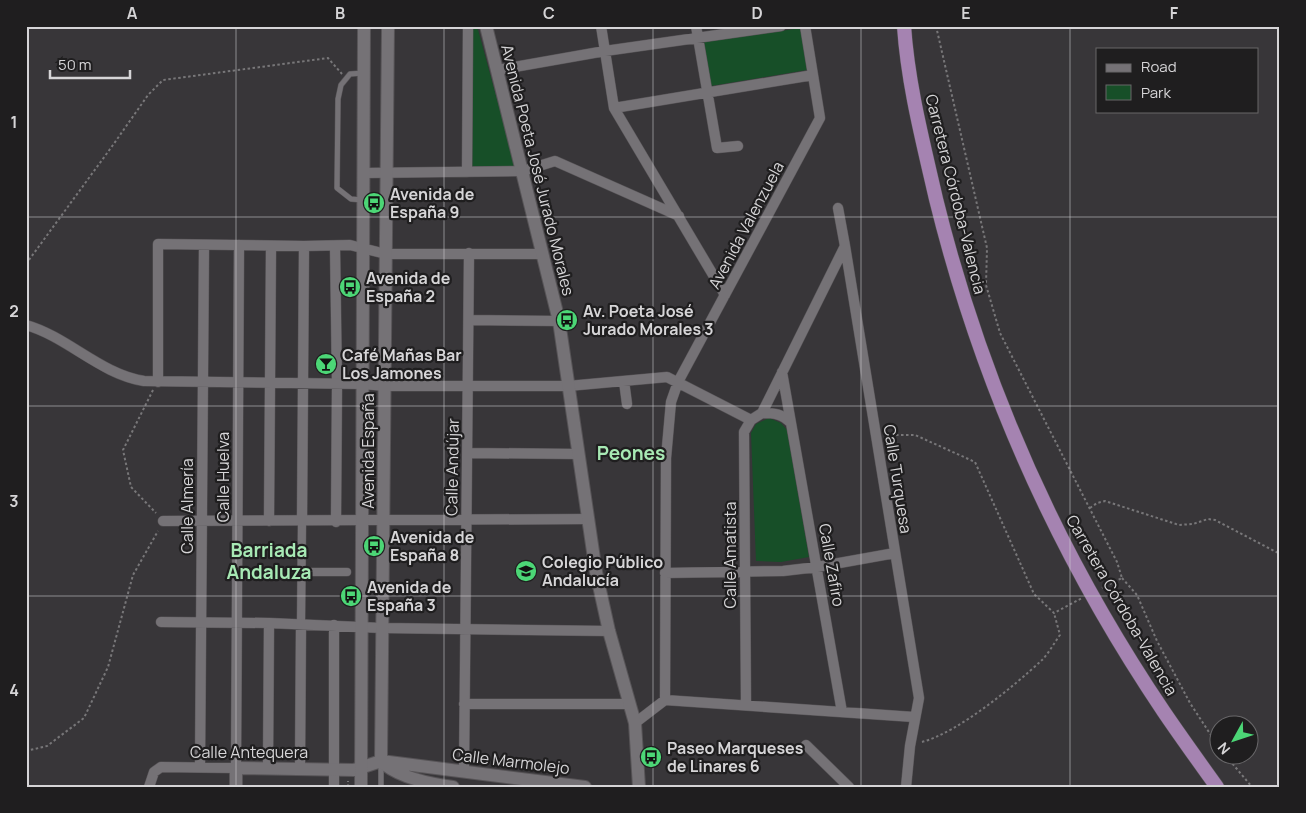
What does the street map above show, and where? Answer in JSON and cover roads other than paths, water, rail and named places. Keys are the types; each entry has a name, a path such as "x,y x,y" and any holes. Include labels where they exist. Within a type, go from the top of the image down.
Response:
{"highway":[{"name":"Carretera Córdoba-Valencia","path":"904,26 911,84 922,139 951,258 980,348 1002,406 1028,468 1078,569 1154,698 1217,787"}],"main road":[{"name":"Avenida España","path":"361,787 364,26"},
{"name":"Avenida España","path":"381,761 388,26"},
{"name":"Avenida Poeta José Jurado Morales","path":"486,26 559,321 596,572 609,631 635,723 639,787"},
{"path":"362,769 374,762 381,761"},
{"name":"Calle Marmolejo","path":"381,761 585,787"},
{"name":"Calle Marmolejo","path":"381,761 398,773 435,784 453,787"},
{"name":"Calle Antequera","path":"236,768 362,769"},
{"path":"236,768 236,787"}],"street":[{"path":"466,172 468,26"},
{"path":"601,26 614,108 725,294"},
{"path":"696,26 717,148 738,146"},
{"path":"496,70 781,26"},
{"path":"614,108 814,75 805,26"},
{"name":"Avenida Valenzuela","path":"665,700 666,458 671,402 678,382 820,118 814,75"},
{"path":"364,173 523,171 555,161 679,216"},
{"name":"Calle Turquesa","path":"838,208 919,698 914,717 906,787"},
{"path":"158,382 158,244 239,246 350,245 386,254 542,254"},
{"name":"Calle Almería","path":"200,768 204,245"},
{"name":"Calle Huelva","path":"236,768 239,246"},
{"path":"269,521 271,246"},
{"path":"300,768 304,246"},
{"name":"Avenida España","path":"335,246 336,522"},
{"path":"26,325 56,337 116,374 130,379 158,382 363,384 385,386 568,386 667,377 751,420 762,413 845,246"},
{"name":"Calle Andújar","path":"464,771 469,254"},
{"path":"469,320 559,321"},
{"name":"Calle Zafiro","path":"782,372 842,712"},
{"path":"624,381 627,404"},
{"path":"762,413 775,413 784,416 791,423"},
{"name":"Calle Amatista","path":"746,705 744,432 751,420"},
{"path":"467,453 578,454"},
{"path":"163,521 336,522 588,519"},
{"path":"666,573 783,572 895,553"},
{"path":"301,572 348,572"},
{"path":"161,622 237,622 382,628 609,631"},
{"path":"268,768 269,623"},
{"path":"334,625 334,787"},
{"path":"635,723 665,700 914,717"},
{"path":"464,704 630,704"},
{"path":"806,745 848,787"},
{"name":"Calle Antequera","path":"149,787 154,772 158,768 236,768"},
{"name":"Calle Marmolejo","path":"434,768 429,770 427,774 435,784"}],"lane":[{"path":"364,73 350,74 341,85 338,99 338,188 351,199 364,200"},
{"name":"Avenida España","path":"381,761 381,787"}],"place":[{"name":"Avenida de España 9","path":"374,203"},
{"name":"Avenida de España 2","path":"350,287"},
{"name":"Av. Poeta José Jurado Morales 3","path":"567,320"},
{"name":"Café Mañas Bar Los Jamones","path":"326,364"},
{"name":"Avenida de España 8","path":"374,546"},
{"name":"Colegio Público Andalucía","path":"526,571"},
{"name":"Avenida de España 3","path":"351,596"},
{"name":"Paseo Marqueses de Linares 6","path":"651,757"}],"district":[{"name":"Peones","path":"631,453"},
{"name":"Barriada Andaluza","path":"269,561"}]}
